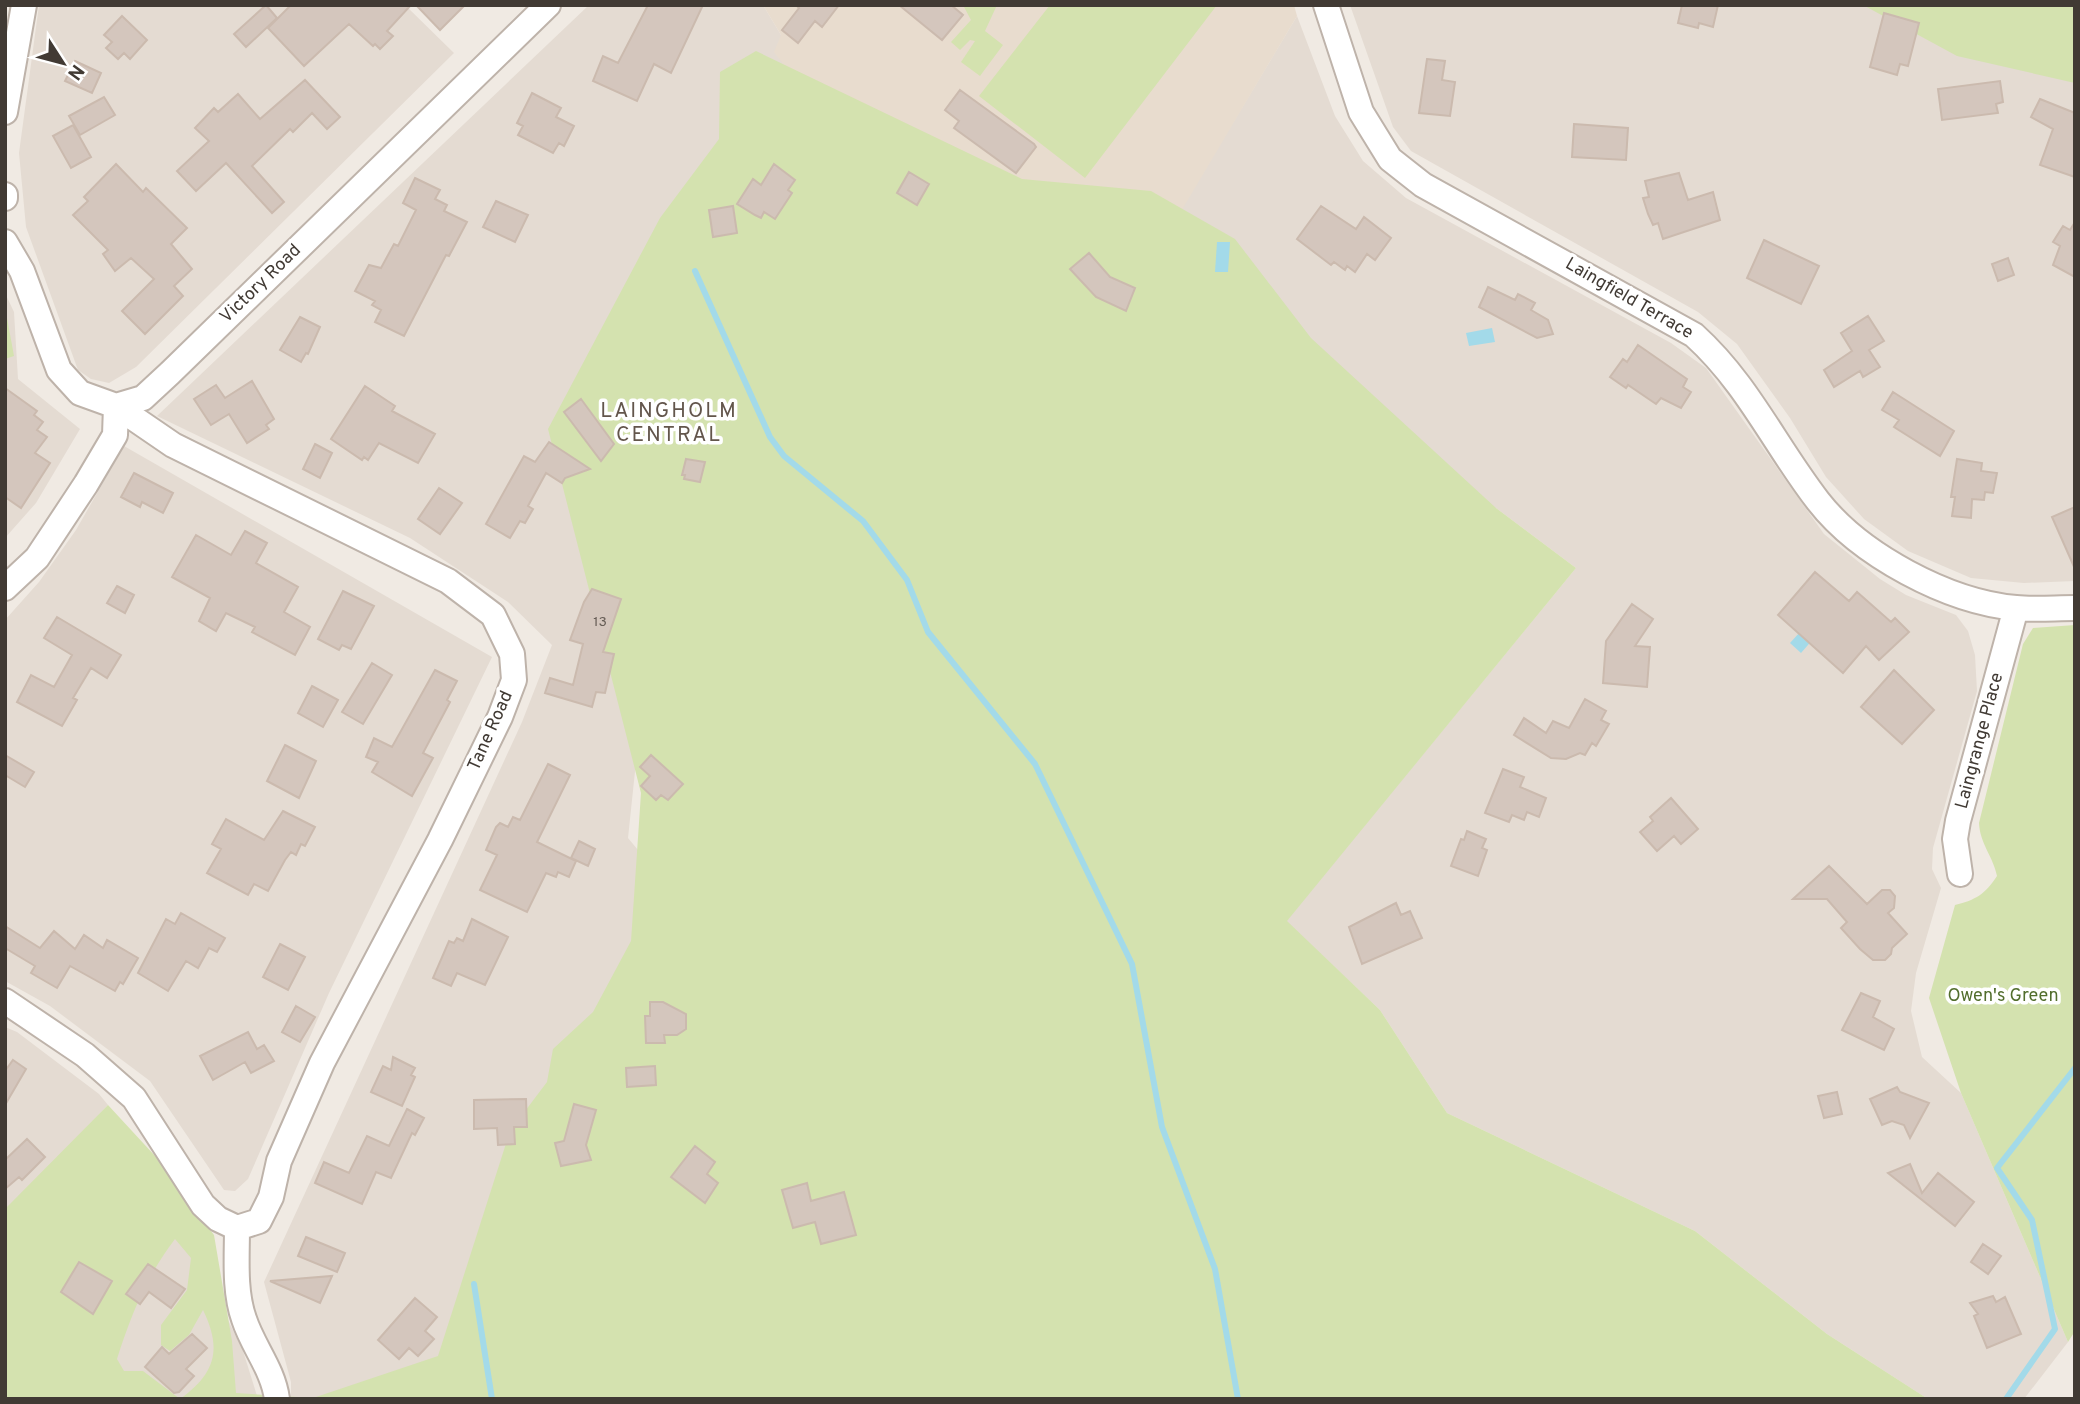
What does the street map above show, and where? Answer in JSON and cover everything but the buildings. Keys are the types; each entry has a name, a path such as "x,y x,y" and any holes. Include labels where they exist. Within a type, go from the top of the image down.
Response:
{"street":[{"path":"5,112 24,5"},
{"name":"Victory Road","path":"116,406 143,398 170,373 548,5"},
{"name":"Laingfield Terrace","path":"1326,5 1361,112 1390,159 1423,185 1694,335 1722,360 1746,391 1819,502 1869,548 1900,570 1978,601 2016,608 2075,608"},
{"path":"5,242 22,271 59,370 80,393 116,406 115,435 86,484 37,558 5,588"},
{"name":"Tane Road","path":"116,406 173,445 448,581 493,615 512,654 513,680 500,717 440,841 322,1063 278,1161 271,1197 259,1221 237,1228"},
{"name":"Laingrange Place","path":"1960,874 1955,839 1958,821 2016,608"},
{"path":"5,1001 85,1055 134,1098 203,1205 218,1219 237,1228 238,1281 243,1319 275,1382 277,1399"}],"shaded area":[{"path":"39,5 405,5 454,53 136,367 109,383 91,379 78,370 26,227 19,153"},
{"path":"589,5 763,5 781,35 1147,266 1297,16 1335,116 1363,161 1406,198 1671,343 1706,368 1824,534 1880,579 1906,595 1956,615 1968,631 1975,655 1977,691 1933,848 1932,869 1941,888 1916,973 1911,1011 1922,1057 1961,1093 2068,1342 2024,1399 1928,1399 1827,1334 1695,1231 1447,1113 1380,1010 1286,921 1576,568 1496,508 654,591 628,838 911,1178 454,1399 291,1399 291,1382 264,1282 522,722 552,645 508,602 410,538 157,416"},
{"path":"763,5 1294,5 1297,16 1148,267 791,74 774,52 781,35"},
{"path":"1350,5 2075,5 2075,581 2024,583 1971,578 1908,551 1864,519 1826,477 1790,418 1737,344 1698,312 1411,151 1393,127"},
{"path":"5,293 14,312 18,379 80,429 36,503 5,538"},
{"path":"124,446 492,657 329,993 248,1179 235,1191 224,1190 150,1081 50,1006 5,981 5,620 39,582 76,530"},
{"path":"5,1027 17,1032 99,1094 108,1105 5,1214"},
{"path":"147,1152 243,1351 258,1399 102,1399"}],"green space":[{"path":"963,5 997,5 985,31 1003,45 980,76 961,62 975,41 970,40 960,50 951,42 971,20"},
{"path":"1050,5 1217,5 1085,178 979,96"},
{"path":"1863,5 2075,5 2075,83 1957,56"},
{"path":"756,51 1022,179 1151,191 1235,239 1311,338 1496,508 1576,568 1287,921 1380,1010 1447,1113 1695,1231 1827,1334 1928,1399 180,1399 5,1399 5,1209 108,1105 156,1157 214,1235 232,1341 236,1393 313,1398 438,1356 510,1131 547,1082 553,1049 593,1012 631,941 641,793 548,429 660,218 719,139 720,72","holes":["175,1239 191,1258 187,1290 161,1325 161,1345 170,1351 189,1335 203,1310 212,1337 212,1359 201,1380 180,1399 143,1371 124,1371 117,1359 140,1297"]},
{"path":"5,307 14,356 5,359"},
{"name":"Owen's Green","path":"2075,625 2075,1331 2068,1342 1961,1093 1929,998 1955,905 1979,895 1997,876 1979,823 2023,644 2033,628"}],"water":[{"path":"1217,242 1230,242 1228,272 1215,272"},
{"path":"1492,328 1495,342 1469,346 1466,333"},
{"path":"1811,620 1821,630 1801,653 1790,643"}],"waterway":[{"path":"695,271 770,437 784,456 863,521 907,580 928,632 1035,764 1132,964 1162,1127 1215,1269 1238,1399"},
{"path":"2006,1399 2055,1329 2032,1220 1997,1168 2075,1068"},
{"path":"474,1284 492,1399"}],"district":[{"name":"LAINGHOLM CENTRAL","path":"669,423"}]}
